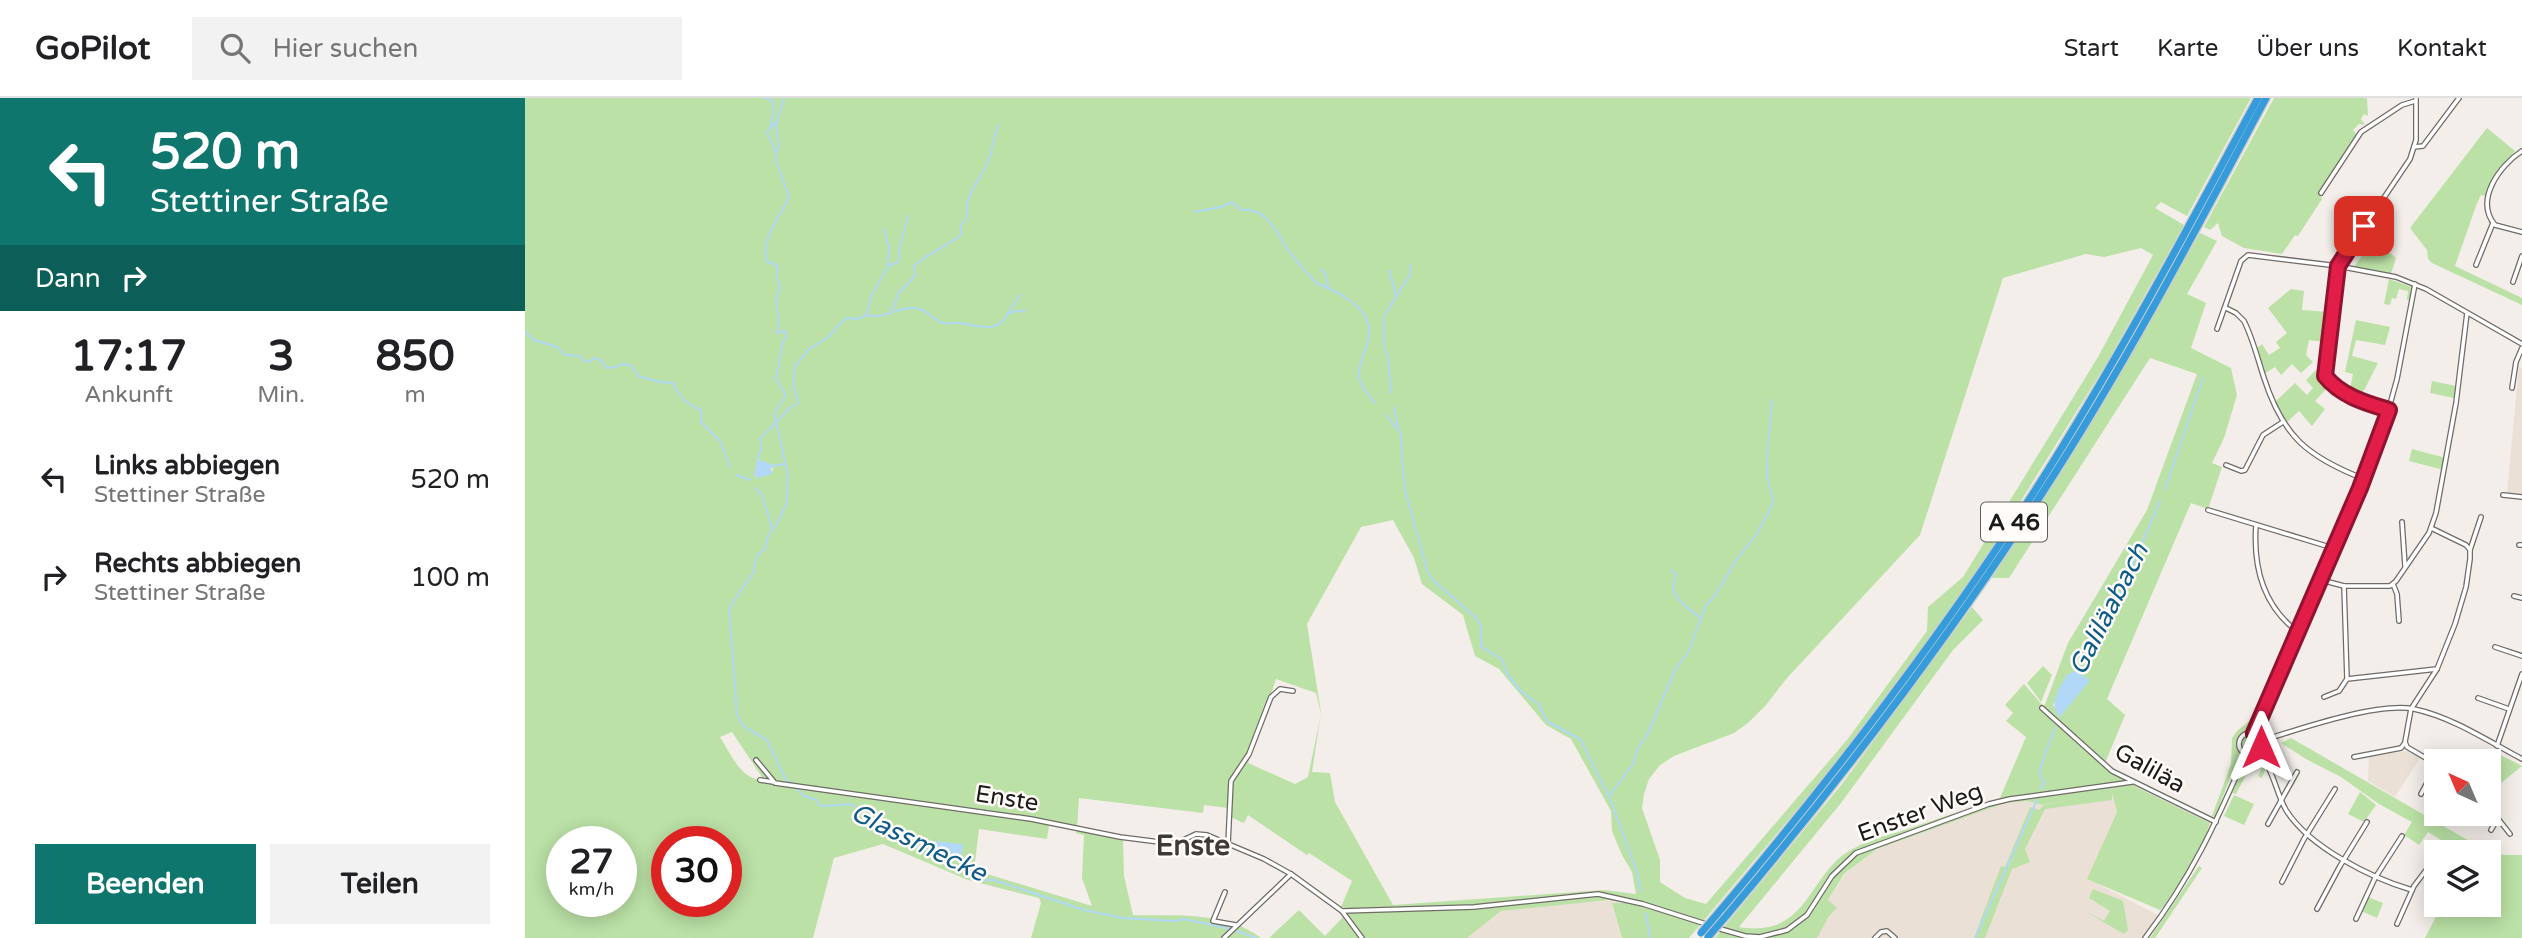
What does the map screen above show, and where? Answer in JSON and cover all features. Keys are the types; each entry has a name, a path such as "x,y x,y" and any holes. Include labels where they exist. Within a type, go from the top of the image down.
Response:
{"highway":[{"name":"A 46","path":"1704,937 1879,714 1994,552 2114,359 2257,98"},
{"name":"A 46","path":"1723,914 1793,836 1886,719 2015,535 2121,363 2266,98"}],"street":[{"path":"2414,147 2423,146 2459,98"},
{"path":"2321,193 2361,132 2414,99 2417,131 2406,167 2338,266 2325,376 2333,386 2348,395 2389,410"},
{"path":"2522,151 2510,159 2499,172 2487,210 2493,223 2502,228 2522,232"},
{"path":"2476,265 2493,223"},
{"path":"2217,329 2244,256 2338,266 2396,277 2415,284 2522,346 2516,362 2512,388"},
{"path":"2513,282 2522,256"},
{"path":"2254,733 2364,479 2389,410 2415,284"},
{"path":"2225,308 2236,313 2245,323 2266,386 2283,422 2314,457 2364,479"},
{"path":"2321,580 2344,586 2382,587 2393,584 2431,528 2449,451 2467,313"},
{"path":"2226,465 2245,470 2263,435 2283,422"},
{"path":"2503,495 2522,497"},
{"path":"2208,510 2334,549"},
{"path":"2354,757 2401,748 2405,742 2411,709 2437,669 2462,604 2470,550 2481,517"},
{"path":"2402,522 2405,568"},
{"path":"2256,525 2255,557 2263,587 2274,609 2298,632"},
{"path":"2431,528 2466,545 2470,550"},
{"path":"2393,584 2397,594 2399,621"},
{"path":"2324,697 2339,691 2347,679 2344,586"},
{"path":"2514,596 2522,598"},
{"path":"2495,647 2522,656"},
{"path":"2347,679 2437,669"},
{"path":"2497,746 2522,674"},
{"path":"1228,844 1229,795 1233,776 1249,754 1271,697 1280,689 1293,691"},
{"path":"2477,698 2509,709"},
{"name":"Galiläa","path":"2042,708 2074,735 2101,764 2132,782 2216,822"},
{"path":"2261,741 2293,730 2370,711 2411,709 2436,716 2521,759"},
{"path":"2254,733 2261,741 2258,753"},
{"path":"2254,733 2244,734 2239,741 2240,749 2246,754 2258,753"},
{"path":"2405,742 2407,747 2424,758"},
{"path":"2258,753 2271,770 2281,799 2293,819 2307,834 2375,878 2412,890"},
{"path":"2145,938 2192,869 2246,754"},
{"path":"756,760 775,783"},
{"path":"2267,824 2297,772"},
{"name":"Enste","path":"760,780 1031,819 1119,837 1175,844 1202,834 1264,859 1291,874 1342,911 1362,938"},
{"name":"Enster Weg","path":"1342,911 1474,906 1598,894 1643,904 1745,936 1766,937 1800,922 1837,869 1865,849 2004,800 2132,782"},
{"path":"2421,794 2424,788"},
{"path":"2282,882 2335,789"},
{"path":"2317,909 2367,822"},
{"path":"2501,823 2510,834"},
{"path":"2491,830 2493,826"},
{"path":"2356,919 2375,878 2402,836"},
{"path":"1224,938 1291,874"},
{"path":"2397,924 2412,890 2424,874"},
{"path":"1225,892 1213,920 1236,926"},
{"path":"1875,938 1881,932 1887,931 1895,938"}],"shaded area":[{"path":"2519,367 2522,368 2522,495 2507,493"},
{"path":"2406,751 2420,758 2395,797 2368,781 2369,757"},
{"path":"2112,793 2117,812 2088,879 2160,916 2144,938 1804,938 1845,874 1877,849 2005,803 2028,801 2042,805"},
{"path":"1605,900 1637,905 1612,904 1622,938 1467,938 1501,911"}],"green space":[{"path":"525,98 2251,98 2187,216 2161,202 2155,208 2184,225 2106,364 1986,557 1938,628 1852,744 1689,938 1622,938 1612,903 1627,903 1608,900 1501,911 1467,938 1363,938 1347,913 1347,908 1341,907 1352,881 1309,853 1307,855 1248,815 1244,823 1228,816 1228,808 1204,805 1203,813 1079,798 1077,829 1123,838 1124,876 1133,915 1216,919 1247,929 1261,938 1031,938 1041,903 1039,898 968,880 883,844 834,858 813,938 525,938","holes":["2141,248 2153,255 2098,357 1963,577 1928,607 1927,631 1847,740 1706,904 1685,898 1660,882 1660,860 1642,808 1649,779 1660,765 1674,756 1734,733 1748,723 1920,535 2003,278 2086,254 2104,257","758,459 772,466 773,471 758,478 754,476","1393,520 1414,558 1422,584 1463,615 1475,656 1499,669 1546,725 1571,739 1611,811 1612,831 1632,872 1636,894 1604,890 1393,905 1335,802 1330,773 1312,772 1320,717 1308,777 1295,784 1248,763 1276,679 1316,693 1321,714 1307,624 1361,527","732,732 764,780 756,779 743,771 720,737","1049,825 1076,829 1076,833 1084,835 1082,878 1092,906 974,870 979,829 1047,839"]},
{"path":"2274,98 2367,98 2368,116 2364,114 2361,119 2365,125 2359,124 2353,130 2357,135 2319,193 2322,199 2298,236 2295,235 2282,254 2244,248 2222,236 2218,223 2210,230 2204,227"},
{"path":"2487,128 2515,151 2497,170 2486,196 2481,195 2455,266 2522,298 2522,305 2432,263 2428,259 2427,250 2410,228"},
{"path":"2382,228 2393,235 2386,250 2396,258 2391,274 2354,267"},
{"path":"2200,233 2217,241 2187,294 2206,303 2191,348 2231,368 2237,395 2224,438 2212,463 2222,467 2208,509 2191,503 2107,699 2125,715 2105,763 2136,787 2210,823 2199,855 2164,906 2160,910 2087,879 2117,812 2112,793 2112,800 2045,809 2025,849 2030,862 2012,869 1985,938 1974,938 2001,866 2005,867 2030,807 2039,810 2044,805 2081,798 2042,805 2028,801 2005,803 1877,849 1844,874 1828,900 1837,908 1829,916 1817,938 1715,938 1842,784 1972,607 1983,620 1953,650 1841,803 1739,927 1761,928 1778,924 1791,916 1802,906 1831,867 1843,855 1858,846 2000,798 2026,737 2006,721 2013,713 2005,705 2024,684 2044,707 2068,643 2147,510 2197,374 2150,358 2009,578 1992,578 2111,386","holes":["2067,675 2083,687 2060,716 2053,705"]},
{"path":"2389,279 2412,287 2409,300 2408,291 2399,289 2396,299 2392,298 2390,305 2384,304"},
{"path":"2291,289 2304,291 2302,310 2329,312 2324,342 2309,340 2306,355 2313,362 2301,373 2292,364 2281,375 2275,367 2264,374 2256,349 2262,344 2269,355 2280,348 2276,342 2287,333 2268,308"},
{"path":"2356,320 2390,327 2385,345 2356,340 2352,356 2378,363 2360,398 2349,394 2353,374 2345,372"},
{"path":"2316,370 2330,385 2315,401 2325,409 2312,426 2299,411 2286,423 2275,402 2295,383 2307,395 2313,388 2306,380"},
{"path":"2432,381 2456,386 2454,398 2430,393"},
{"path":"2412,449 2446,458 2444,470 2409,461"},
{"path":"2281,656 2285,656 2255,726 2237,739 2239,755 2215,817 2212,816 2231,764 2232,738 2254,717"},
{"path":"2043,666 2052,675 2041,702 2027,683"},
{"path":"2250,735 2256,738 2259,744 2256,750 2250,753 2244,750 2241,744 2244,738"},
{"path":"2291,738 2424,815 2424,826 2443,826 2468,840 2441,840 2428,832 2419,845 2404,835 2412,822 2281,743"},
{"path":"2501,755 2522,766 2501,783"},
{"path":"2248,760 2259,760 2266,768 2262,778 2258,776 2262,768 2260,764 2252,763 2236,794 2232,793"},
{"path":"2360,792 2376,805 2364,822 2348,814"},
{"path":"2234,795 2254,804 2244,825 2224,816"},
{"path":"2501,854 2522,855 2522,938 2425,938 2436,917 2501,917"},
{"path":"2199,866 2202,868 2155,938 2150,938"},
{"path":"2093,889 2123,901 2128,930 2124,934 2083,910 2104,921 2110,911 2089,898"},
{"path":"2368,897 2383,903 2377,918 2361,911"},
{"path":"1299,910 1325,936 1344,916 1360,938 1269,938"}],"water":[{"path":"757,459 771,464 772,474 758,478 754,476"},
{"path":"2075,671 2090,680 2060,717 2055,707 2056,696 2067,675"},
{"path":"924,840 963,844 962,855 958,859 924,844"}],"waterway":[{"path":"766,98 774,102 771,126 767,133 776,152"},
{"name":"Glassmecke","path":"784,98 776,125 779,145 775,158 789,197 768,237 766,254 768,262 778,268 776,275 780,286 776,300 779,321 777,333 787,333 776,379 786,395 774,413 788,475 787,502 768,536 765,549 757,555 753,573 729,608 737,715 743,726 767,740 786,780 791,784"},
{"name":"Glassmecke","path":"770,129 778,120"},
{"path":"890,310 894,307 898,294 915,276 914,266 961,235 961,225 967,217 970,194 988,162 999,125"},
{"path":"1194,212 1232,202 1241,210 1260,214 1267,219 1312,279 1355,304 1369,326 1359,375 1363,387 1375,403"},
{"path":"866,315 873,292 889,265 900,259 899,250 908,216"},
{"path":"884,228 889,248 888,264"},
{"path":"1391,393 1384,345 1384,316 1411,273 1410,265"},
{"path":"1321,269 1325,273 1328,286"},
{"path":"1389,270 1396,295"},
{"path":"1009,312 1020,295"},
{"path":"758,458 760,439 798,403 793,383 795,366 809,349 827,338 846,318 858,319 866,315 878,316 914,308 923,310 944,324 987,327 999,324 1008,313 1025,310"},
{"path":"525,332 534,340 557,347 565,355 580,356 590,362 593,358 601,360 606,368 621,364 631,365 638,376 673,383 684,400 701,410 701,422 720,441 730,467"},
{"name":"Galiläabach","path":"2165,489 2203,378"},
{"path":"1609,796 1633,764 1676,668 1688,653 1706,605 1714,597 1769,512 1773,500 1767,477 1772,400"},
{"path":"1394,408 1398,427"},
{"path":"1386,415 1401,434 1405,490 1428,573 1477,619 1481,627 1481,647 1502,659 1507,674 1520,690 1539,705 1548,722 1580,739 1609,796 1637,872 1641,891"},
{"path":"772,466 784,464"},
{"path":"736,475 750,480"},
{"path":"756,488 762,495 772,528"},
{"name":"Galiläabach","path":"2077,672 2087,645 2122,590 2160,501"},
{"path":"1672,570 1676,575 1673,587 1676,596 1701,618"},
{"name":"Galiläabach","path":"2041,789 2044,783 2039,771 2055,728"},
{"name":"Glassmecke","path":"795,787 804,796 817,800 819,805 851,804 897,836 983,880 994,880 1084,910 1123,918 1175,921 1184,919 1235,930 1256,938"},
{"name":"Galiläabach","path":"1975,938 2037,800"},
{"path":"1646,913 1650,938"}],"district":[{"name":"Enste","path":"1193,845"}],"route":[{"path":"2261,747 2260,738 2254,733 2360,488 2389,410 2348,395 2333,386 2325,376 2338,266 2364,226"}]}
